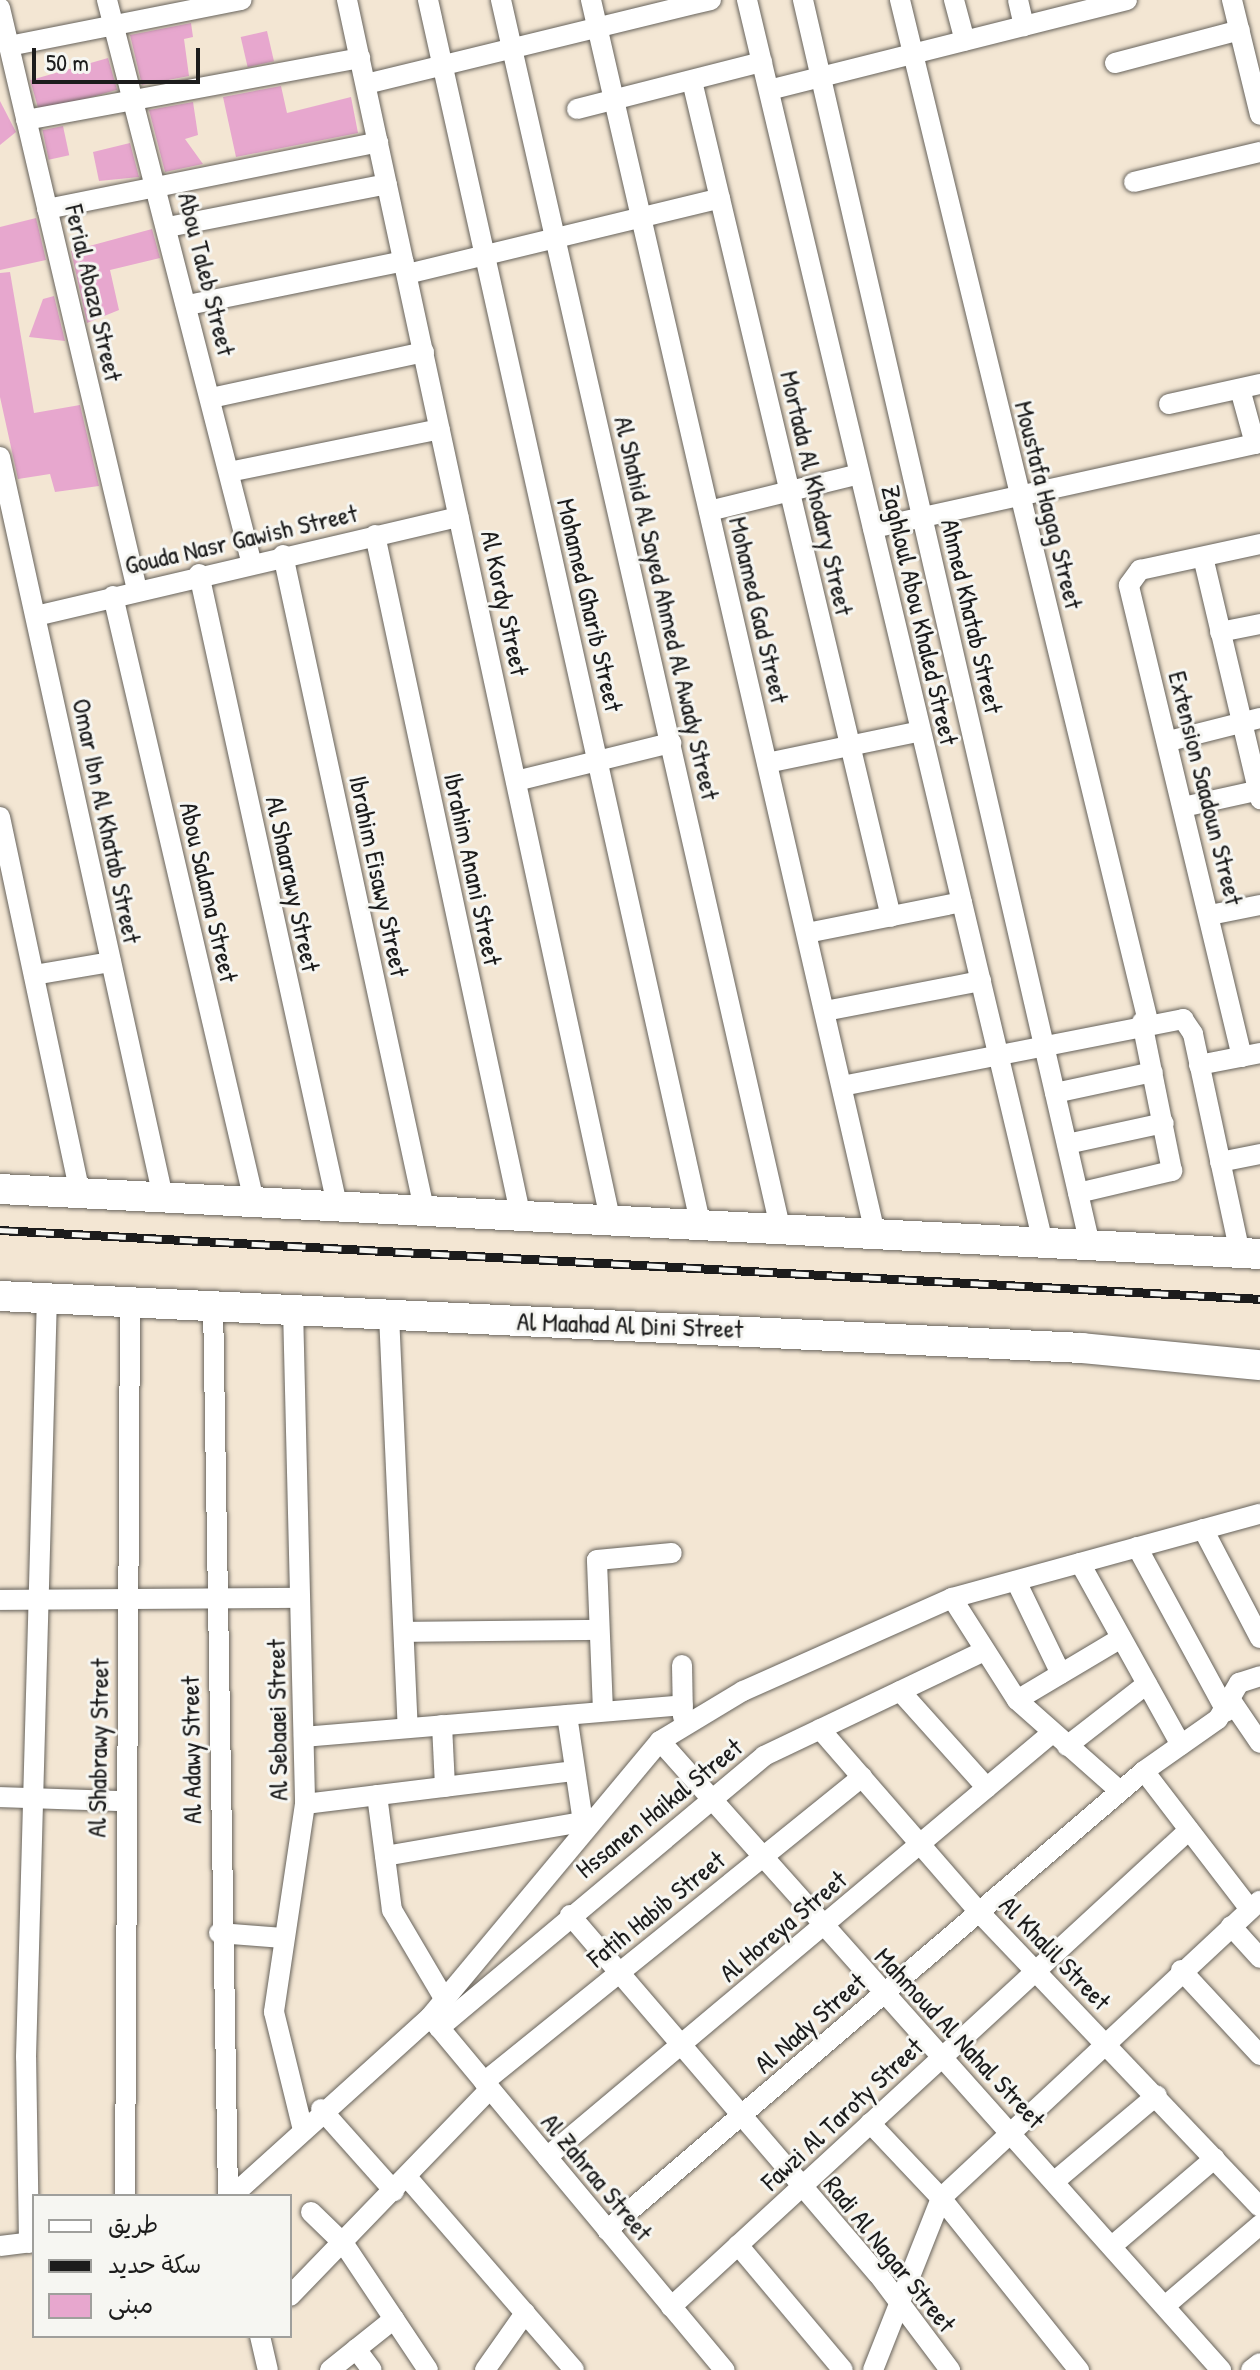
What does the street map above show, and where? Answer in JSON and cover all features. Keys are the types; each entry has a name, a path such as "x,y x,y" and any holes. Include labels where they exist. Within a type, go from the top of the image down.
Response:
{"main road":[{"path":"0,1189 700,1222 1250,1254"},
{"name":"Al Maahad Al Dini Street","path":"0,1296 213,1302 389,1315 1082,1348 1260,1365"}],"street":[{"name":"Abou Taleb Street","path":"107,0 131,99 159,188 251,561"},
{"path":"9,46 242,0"},
{"name":"Al Kordy Street","path":"347,0 610,1218"},
{"name":"Mohamed Gharib Street","path":"428,0 700,1222"},
{"name":"Al Shahid Al Sayed Ahmed Al Awady Street","path":"501,0 780,1227"},
{"name":"Mohamed Gad Street","path":"591,0 875,1233"},
{"path":"366,84 598,27 672,5 711,0"},
{"name":"Zaghloul Abou Khaled Street","path":"747,0 1043,1242"},
{"name":"Ahmed Khatab Street","path":"803,0 1090,1245"},
{"name":"Moustafa Hagag Street","path":"900,0 1145,1022 1164,1123 1168,1174 1078,1193"},
{"path":"954,0 965,41"},
{"path":"1018,0 1024,26"},
{"path":"769,90 1024,26 1094,4 1127,0"},
{"path":"1232,0 1240,30 1254,60 1260,115"},
{"name":"Ferial Abaza Street","path":"0,8 137,590"},
{"path":"1115,63 1240,30"},
{"path":"26,120 360,58"},
{"path":"577,109 762,62"},
{"name":"Mortada Al Khodary Street","path":"692,81 891,917"},
{"path":"47,209 378,142"},
{"path":"1134,182 1260,152"},
{"path":"168,227 387,184"},
{"path":"188,305 485,255 720,198"},
{"path":"211,398 424,352"},
{"path":"873,528 1257,443 1250,387 1169,404"},
{"path":"229,472 440,429"},
{"name":"Omar Ibn Al Khatab Street","path":"0,457 163,1197"},
{"path":"709,511 860,474"},
{"name":"Gouda Nasr Gawish Street","path":"36,616 251,561 459,517"},
{"name":"Ibrahim Anani Street","path":"375,535 520,1213"},
{"path":"1183,807 1259,793 1251,720 1220,632 1203,557 1260,544"},
{"name":"Ibrahim Eisawy Street","path":"283,555 424,1209"},
{"name":"Extension Saadoun Street","path":"1203,557 1140,570 1129,579 1210,915 1251,1055"},
{"name":"Al Shaarawy Street","path":"199,574 337,1205"},
{"name":"Abou Salama Street","path":"113,596 254,1201"},
{"path":"1220,632 1260,624"},
{"path":"1169,741 1251,720"},
{"path":"767,763 921,731"},
{"path":"516,781 671,743"},
{"path":"0,817 80,1192"},
{"path":"807,933 962,902"},
{"path":"1210,915 1260,905"},
{"path":"34,975 111,962"},
{"path":"825,1011 981,981"},
{"path":"842,1086 1145,1022 1183,1019 1199,1065 1220,1162 1250,1254"},
{"path":"1199,1065 1251,1055"},
{"path":"1055,1093 1153,1072"},
{"path":"1067,1144 1164,1123"},
{"path":"1220,1162 1260,1154"},
{"path":"0,2246 31,2242 34,1798 47,1295"},
{"name":"Al Shabrawy Street","path":"125,2194 123,1801 130,1300"},
{"name":"Al Adawy Street","path":"213,1302 219,1933 230,2194"},
{"name":"Al Sebaaei Street","path":"293,1308 305,1804 274,2012 302,2126"},
{"path":"389,1315 408,1728"},
{"path":"232,2194 321,2109 435,2022 445,2000 588,1821 660,1741 849,1640 952,1598 1260,1514"},
{"path":"1203,1529 1260,1638"},
{"path":"1137,1547 1228,1705 1256,1731"},
{"path":"603,1711 597,1560 672,1553"},
{"path":"1080,1563 1181,1745"},
{"path":"1016,1581 1061,1674"},
{"path":"0,1600 300,1598"},
{"path":"952,1598 1017,1700 1120,1791"},
{"path":"404,1632 598,1630"},
{"path":"1017,1700 1121,1638"},
{"name":"Hssanen Haikal Street","path":"435,2022 570,1915 708,1797 764,1756 984,1651"},
{"path":"682,1665 684,1727"},
{"name":"Al Nady Street","path":"607,2230 1120,1791 1228,1705 1239,1683 1260,1676"},
{"name":"Al Horeya Street","path":"547,2157 987,1788 1147,1684"},
{"path":"900,1691 987,1788"},
{"path":"304,1737 683,1705"},
{"path":"567,1715 575,1771 588,1821"},
{"path":"442,1725 445,1787"},
{"name":"Al Khalil Street","path":"820,1729 979,1912 1157,2095 1260,2207"},
{"name":"Mahmoud Al Nahal Street","path":"660,1741 822,1927 1010,2131 1221,2370"},
{"path":"305,1804 575,1771"},
{"path":"873,2370 941,2198 1103,2040 1255,1905 1189,1830 1144,1771"},
{"name":"Fatih Habib Street","path":"292,2294 344,2244 487,2086 619,1973 862,1777"},
{"path":"377,1795 392,1910 445,2000"},
{"path":"0,1797 123,1801"},
{"path":"385,1856 588,1821"},
{"name":"Fawzi Al Taroty Street","path":"671,2307 1189,1830"},
{"name":"Radi Al Nagar Street","path":"570,1915 802,2186 950,2370"},
{"path":"1231,1926 1260,1958"},
{"path":"219,1933 283,1938"},
{"path":"1181,1970 1260,2055"},
{"name":"Al Zahraa Street","path":"435,2022 724,2370"},
{"path":"1055,2181 1157,2095"},
{"path":"321,2109 400,2184 525,2313 574,2370"},
{"path":"870,2123 941,2198 1079,2370"},
{"path":"1112,2246 1215,2158"},
{"path":"311,2212 344,2244 428,2370"},
{"path":"1165,2306 1260,2225"},
{"path":"738,2245 843,2370"},
{"path":"485,2370 525,2313"},
{"path":"330,2370 394,2319"},
{"path":"260,2338 268,2370"},
{"path":"356,2349 372,2370"},
{"path":"1251,2370 1260,2363"}],"building":[{"path":"191,23 193,37 184,39 189,76 142,85 130,35"},
{"path":"267,31 274,61 248,67 241,37"},
{"path":"108,58 117,90 39,112 30,80"},
{"path":"281,86 287,113 351,97 358,133 236,157 223,97"},
{"path":"0,101 16,132 0,145"},
{"path":"193,102 198,135 185,139 203,164 165,172 149,110"},
{"path":"63,126 69,155 49,160 42,130"},
{"path":"130,143 139,177 99,181 93,152"},
{"path":"36,218 46,260 0,270 0,227"},
{"path":"152,229 160,258 110,270 119,310 87,323 71,251"},
{"path":"10,272 34,413 80,405 99,486 55,492 50,474 18,479 0,397 0,273"},
{"path":"54,296 65,341 29,337 43,299"}],"railway":[{"path":"0,1230 1260,1299"}]}
